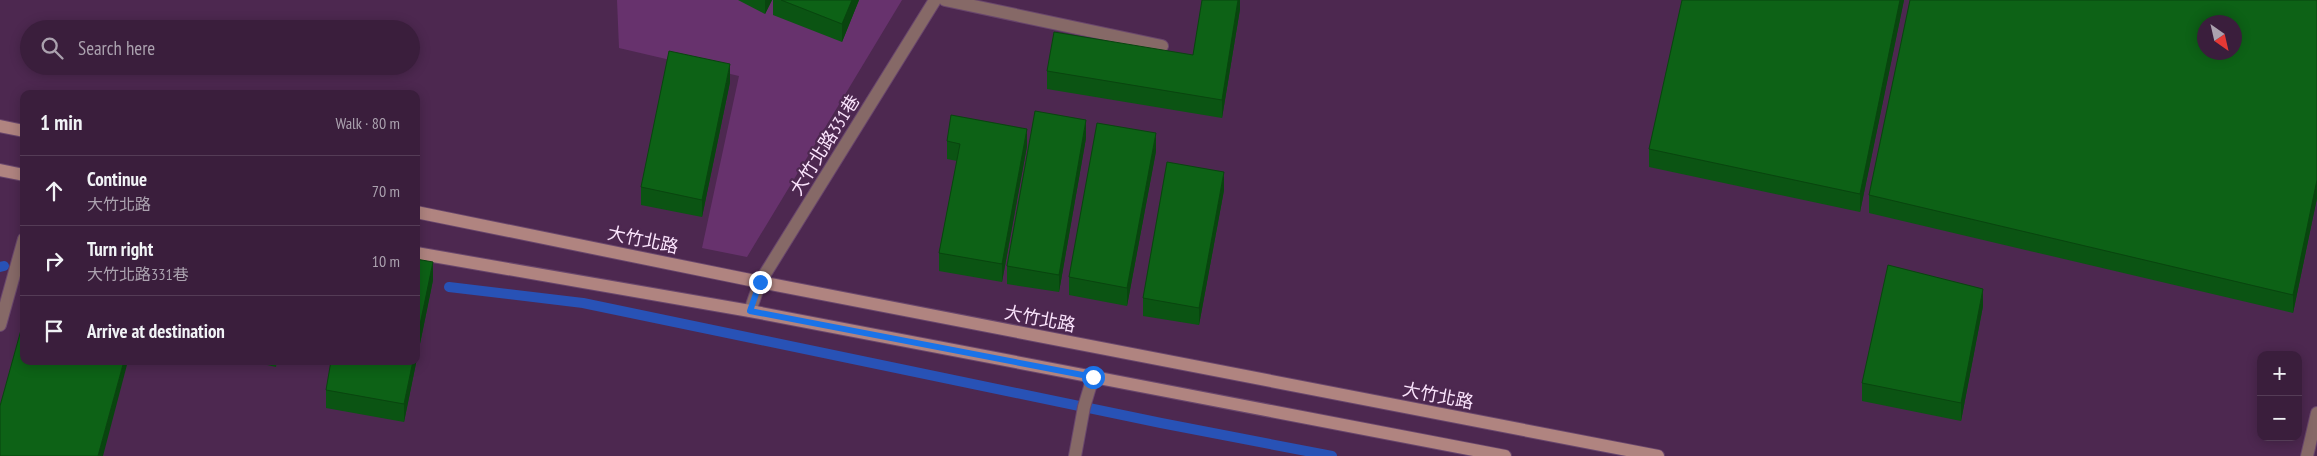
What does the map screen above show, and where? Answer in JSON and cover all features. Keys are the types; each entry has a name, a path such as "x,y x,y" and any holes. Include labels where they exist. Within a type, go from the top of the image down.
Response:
{"street":[{"path":"0,126 20,130"},
{"path":"0,170 20,174"},
{"name":"大竹北路","path":"420,213 760,282 1658,456"},
{"path":"420,254 750,311 1505,456"}],"lane":[{"name":"大竹北路331巷","path":"750,311 760,282 935,0"},
{"path":"945,0 1162,46"},
{"path":"0,325 20,253"},
{"path":"1075,456 1084,408 1093,377"},
{"path":"2307,456 2317,413"}],"shaded area":[{"path":"617,0 902,0 747,257 702,248 739,76 619,48"}],"building":[{"path":"781,0 852,0 842,24"},
{"path":"1202,0 1238,0 1222,100 1047,71 1054,32 1193,55"},
{"path":"1682,0 1900,0 1860,194 1649,149"},
{"path":"1910,0 2317,0 2317,180 2293,295 1869,195"},
{"path":"669,51 730,64 702,200 641,187"},
{"path":"1035,111 1086,120 1059,275 1007,266"},
{"path":"951,115 1027,129 1002,264 939,253 960,144 947,141"},
{"path":"1097,123 1156,133 1127,288 1069,277"},
{"path":"1167,162 1224,172 1199,308 1143,298"},
{"path":"420,260 433,262 420,325"},
{"path":"1888,265 1983,289 1961,403 1862,383"},
{"path":"20,334 20,365 123,365 98,456 0,456 0,406"},
{"path":"330,365 412,365 404,404 326,390"}],"waterway":[{"path":"0,267 4,266"},
{"path":"449,287 583,303 1161,423 1332,456"}],"route":[{"path":"760,282 750,311 1093,377"}]}
